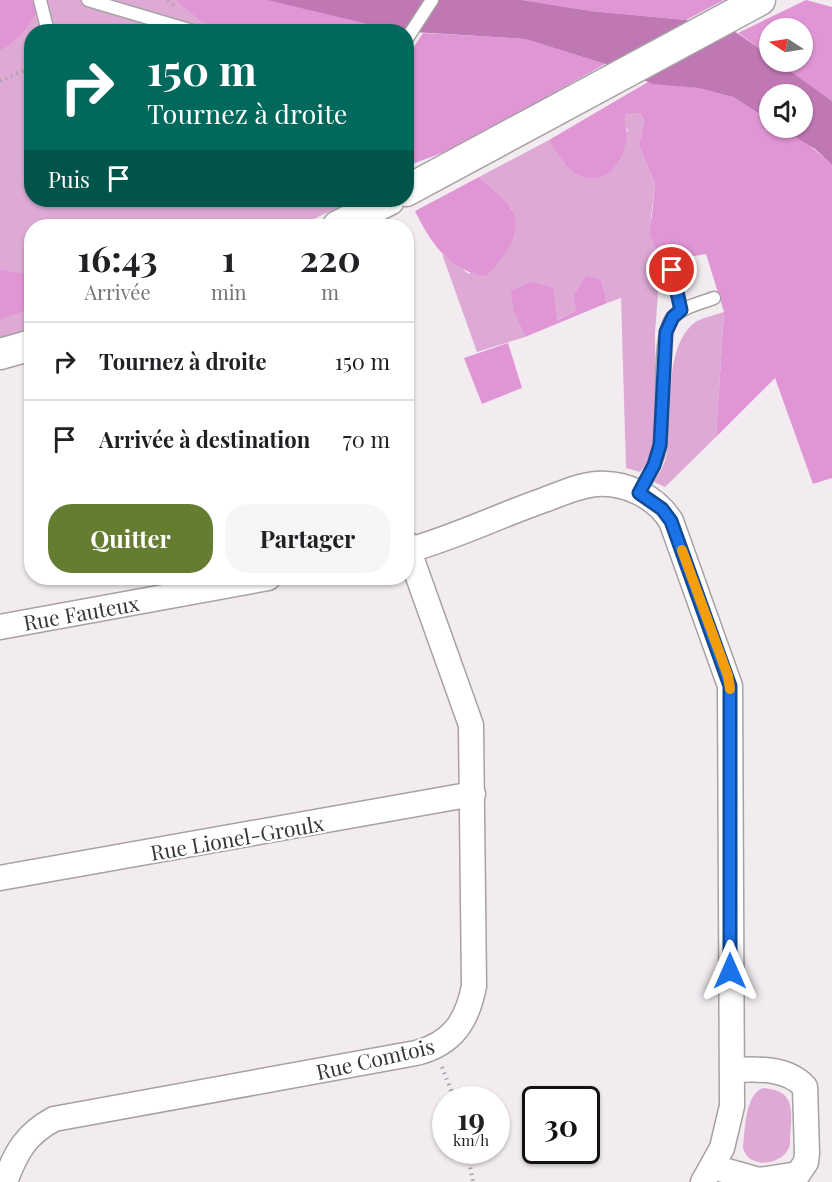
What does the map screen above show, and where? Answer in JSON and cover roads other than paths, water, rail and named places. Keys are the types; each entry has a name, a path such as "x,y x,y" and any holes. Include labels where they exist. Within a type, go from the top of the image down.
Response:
{"street":[{"path":"414,187 760,0"},
{"path":"352,219 375,207"},
{"path":"0,354 24,347"},
{"path":"414,546 585,485 604,484 631,490 662,509 671,521 730,686 733,1070 730,1122 708,1175 759,1180 798,1174 806,1162 804,1087 783,1073 766,1070 733,1070"},
{"name":"Rue Comtois","path":"5,1182 16,1152 24,1140 54,1119 416,1053 446,1041 468,1011 474,986 473,794 469,716 414,567"},
{"name":"Rue Fauteux","path":"0,627 230,585"},
{"name":"Rue Lionel-Groulx","path":"0,878 473,794"}],"lane":[{"path":"40,0 46,24"},
{"path":"87,0 169,24"},
{"path":"414,28 432,0"},
{"path":"672,270 681,310"},
{"path":"631,490 658,456 666,332 673,317 681,310 714,298"}]}
